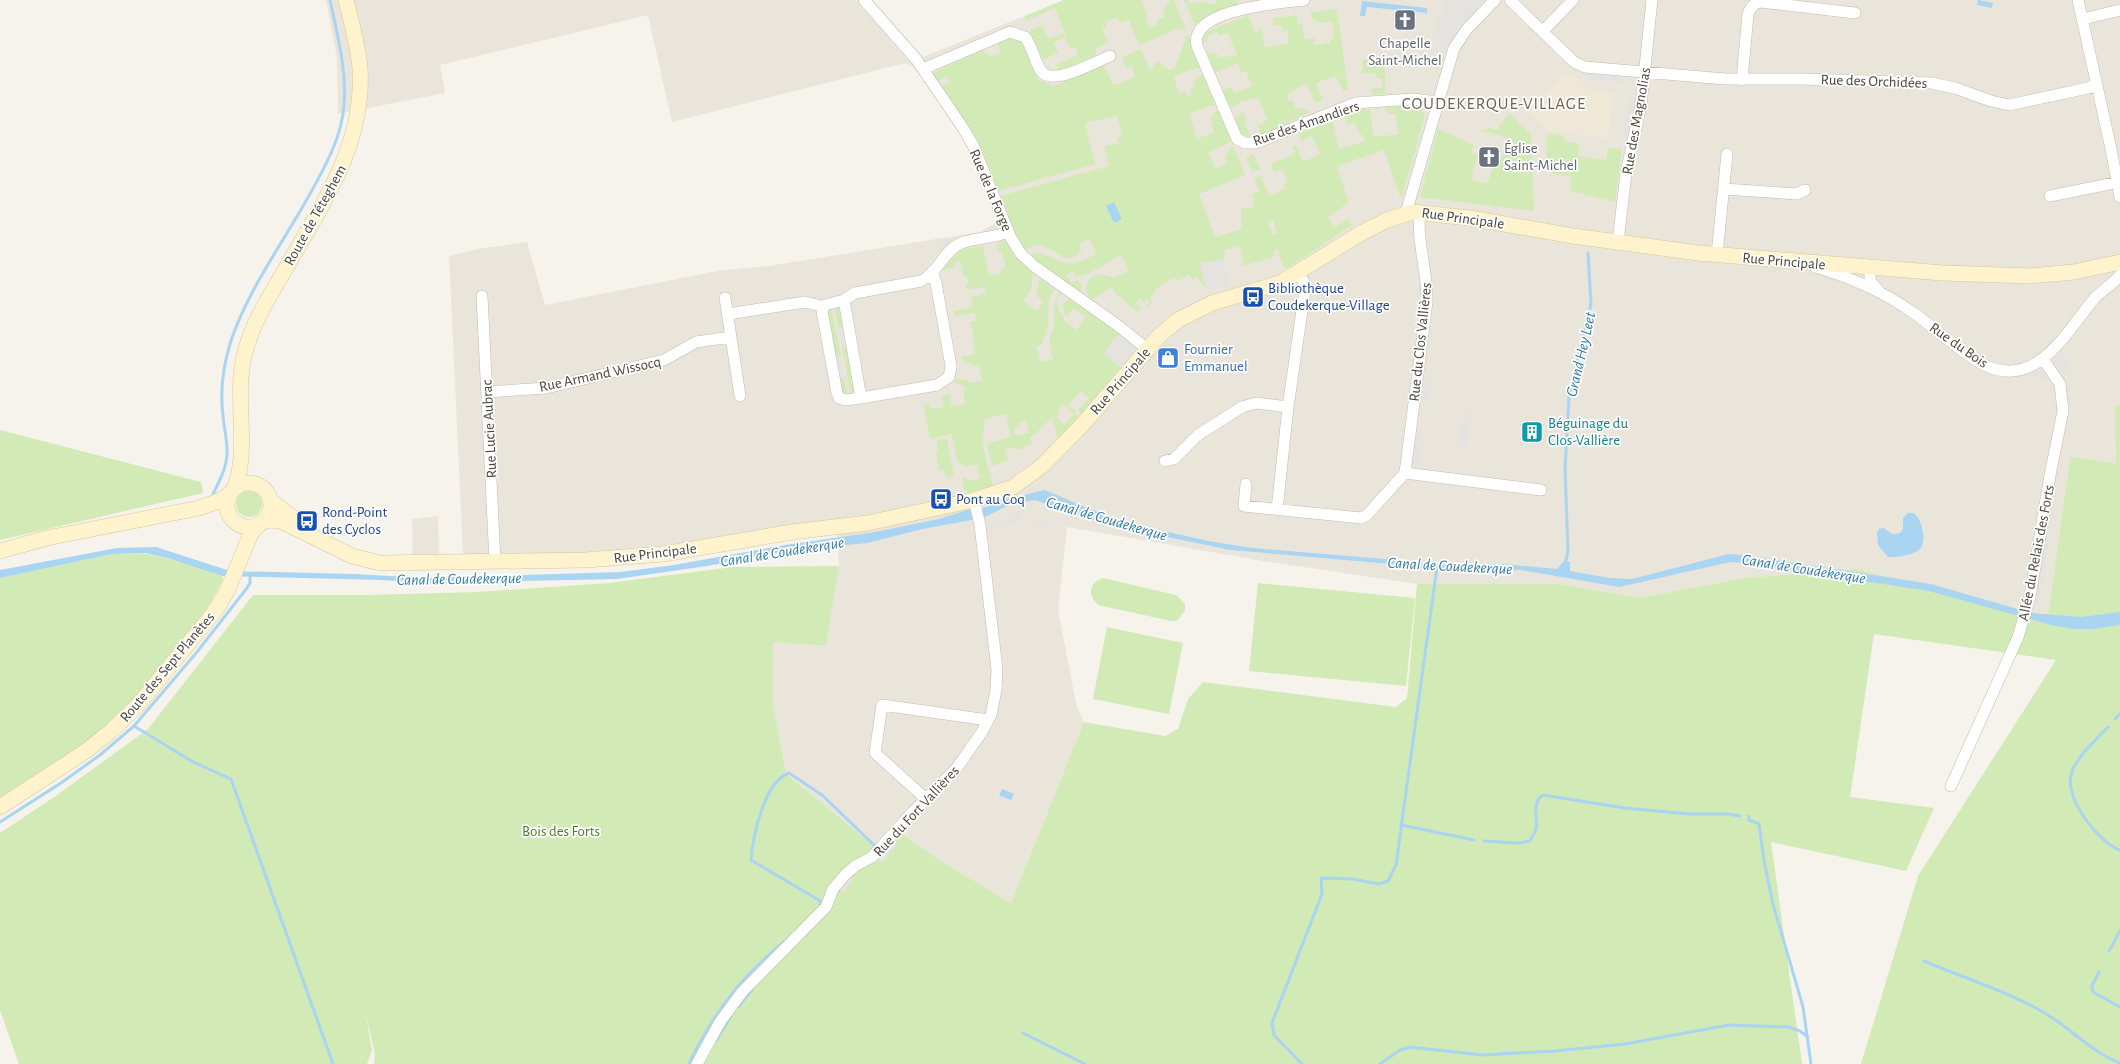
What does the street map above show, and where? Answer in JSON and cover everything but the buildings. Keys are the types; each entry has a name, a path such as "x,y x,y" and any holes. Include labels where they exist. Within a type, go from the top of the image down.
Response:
{"street":[{"name":"Route de Téteghem","path":"232,491 240,469 240,377 244,355 251,333 267,301 337,179 348,154 355,130 359,103 360,67 346,0"},
{"name":"Rue de la Forge","path":"864,0 923,69 970,140 1008,232 1021,254 1030,263 1120,327 1147,349"},
{"name":"Rue des Amandiers","path":"1304,0 1243,9 1206,23 1199,31 1197,46 1237,139 1248,144 1260,142 1358,102 1413,99 1438,102"},
{"name":"Rue du Clos Vallières","path":"1405,474 1427,302 1427,278 1419,227 1413,212 1438,102 1456,45 1467,29 1495,0"},
{"name":"Rue des Orchidées","path":"1510,0 1574,62 1581,66 1742,80 1802,79 1931,83 1955,88 1991,101 2009,105 2098,86"},
{"path":"1543,31 1573,0"},
{"name":"Rue des Magnolias","path":"1618,242 1626,173 1640,112 1652,0"},
{"path":"2078,0 2119,182 2120,197"},
{"path":"1742,80 1748,14 1750,8 1755,4 1760,2 1855,13"},
{"path":"2083,18 2120,10"},
{"path":"923,69 1010,32 1025,37 1039,69 1043,74 1049,77 1059,76 1110,56"},
{"path":"1717,255 1727,154"},
{"path":"2050,196 2119,182"},
{"path":"1724,189 1797,194 1805,190"},
{"name":"Rue Principale","path":"261,522 283,522 340,551 363,560 386,564 407,562 495,562 611,559 659,554 792,532 877,522 975,503 1013,487 1042,466 1082,425 1147,349 1167,328 1194,311 1217,302 1274,285 1298,273 1363,232 1413,212 1717,255 1865,267 2008,276 2047,275 2082,270 2120,262"},
{"path":"932,272 936,284 951,366 949,377 937,385 845,400 838,396 823,314 824,307 828,303 844,300 857,292 921,281 932,272 958,245 999,236 1008,232"},
{"name":"Rue Principale","path":"1972,274 2044,268 2120,255"},
{"name":"Rue du Bois","path":"1795,262 1829,271 1886,296 1915,314 1973,359 1986,367 1999,370 2013,370 2029,366 2044,359 2059,345 2094,299 2120,275"},
{"path":"1864,286 1859,278 1865,267"},
{"name":"Rue du Bois","path":"1865,267 1871,283 1886,296"},
{"path":"1277,510 1288,408 1305,290 1305,284 1298,273"},
{"name":"Rue Lucie Aubrac","path":"482,296 495,562"},
{"path":"726,298 740,396"},
{"path":"844,300 861,398"},
{"path":"728,314 805,302 824,307"},
{"name":"Rue Armand Wissocq","path":"487,392 537,389 553,386 664,360 696,342 731,337"},
{"name":"Allée du Relais des Forts","path":"1951,786 2017,642 2028,607 2063,411 2060,384 2044,359"},
{"path":"1165,461 1174,459 1198,435 1242,407 1256,404 1288,408"},
{"name":"Route de Téteghem","path":"240,424 248,465 259,485"},
{"path":"1246,484 1244,506 1364,517 1405,474 1541,490"},
{"path":"0,550 48,538 168,515 211,504 245,483 259,485 266,491 270,500 270,510 261,522 246,526 233,519 202,513 168,515"},
{"path":"232,491 227,506 233,519"},
{"name":"Rue Principale","path":"270,500 298,521 344,545 376,556 407,562"},
{"name":"Rue du Fort Vallières","path":"697,1064 720,1022 742,992 826,907 833,889 845,875 855,866 872,857 956,769 988,720 995,697 997,669 980,521 975,503"},
{"name":"Route des Sept Planètes","path":"233,519 239,538 237,566"},
{"name":"Route des Sept Planètes","path":"0,807 86,751 125,719 216,610 229,585 252,532 261,522"},
{"path":"926,799 875,753 882,705 988,720"}],"shaded area":[{"path":"326,0 873,0 923,57 1064,0 2120,0 2120,405 2114,406 2116,463 2070,457 2048,617 1856,569 1744,578 1639,598 1561,584 1417,584 1263,561 1067,527 1058,609 1076,704 1084,722 1011,903 936,858 902,834 877,848 786,774 773,703 773,642 826,646 839,566 837,533 602,564 464,569 413,569 412,519 438,516 439,554 463,554 449,256 477,249 527,242 545,305 723,270 769,266 980,232 997,222 975,163 958,131 918,72 911,65 905,63 672,122 648,15 440,65 445,93 338,114 337,58"},
{"path":"1445,0 1488,0 1444,50 1432,36 1437,31 1434,23 1446,9 1441,4"},
{"path":"1585,72 1624,76 1624,83 1584,80"},
{"path":"1564,74 1573,74 1590,90 1613,93 1608,139 1548,131 1528,111"},
{"path":"1631,93 1639,94 1629,140 1621,138"},
{"path":"946,238 951,242 943,251 939,246"},
{"path":"1224,259 1231,284 1207,290 1200,264"},
{"path":"845,327 849,346 842,347 839,329"},
{"path":"1120,333 1138,348 1122,368 1103,353"},
{"path":"2065,352 2070,376 2058,372 2054,358"},
{"path":"841,356 844,378 837,379 834,357"},
{"path":"2037,368 2047,371 2048,380 2030,377 2029,371"},
{"path":"1423,376 1431,377 1428,405 1420,404"},
{"path":"1463,409 1471,410 1466,448 1458,447"},
{"path":"1416,428 1423,429 1420,464 1412,463"},
{"path":"2049,469 2060,471 2039,605 2026,603"},
{"path":"1019,512 1022,519 1010,526 987,529 986,523 1008,520"},
{"path":"1033,522 1052,522 1050,529 1034,529"},
{"path":"893,840 898,844 882,863 877,859"},
{"path":"849,876 853,880 842,893 838,889"}],"green space":[{"path":"1064,0 1142,0 1147,17 1146,21 1150,27 1158,24 1156,20 1164,17 1163,13 1169,0 1174,0 1186,30 1182,31 1180,28 1139,45 1129,20 1120,23 1117,17 1105,22 1107,27 1102,29 1108,42 1097,47 1095,56 1058,71 1056,65 1078,55 1075,47 1070,48 1065,37 1054,43 1058,53 1043,60 1030,33 1030,30 1042,25 1048,39 1065,33 1055,8 1026,21 1025,16"},
{"path":"1184,0 1188,0 1189,3 1207,2 1208,4 1216,3 1216,0 1236,0 1238,6 1196,23 1193,21"},
{"path":"1337,9 1348,89 1343,91 1336,76 1316,83 1323,100 1315,103 1307,84 1289,93 1287,98 1288,101 1293,101 1296,109 1302,108 1310,112 1260,135 1258,125 1267,119 1258,98 1242,101 1233,107 1230,107 1223,90 1231,87 1234,93 1252,86 1246,71 1241,73 1238,63 1215,73 1207,52 1219,55 1220,58 1229,55 1230,58 1237,55 1228,33 1219,36 1217,32 1209,35 1206,42 1203,42 1204,35 1209,31 1248,15 1256,34 1262,27 1264,47 1288,44 1288,31 1283,32 1282,25 1274,26 1274,18 1297,15 1298,25 1302,24 1304,39 1315,38 1313,45 1330,43 1330,40 1334,38 1333,21 1318,23 1313,19 1310,13"},
{"path":"1188,35 1202,68 1190,70 1174,77 1179,94 1185,91 1187,96 1192,94 1190,89 1195,87 1193,82 1204,73 1217,105 1206,107 1190,114 1197,139 1214,132 1211,120 1213,114 1219,110 1232,141 1208,153 1215,168 1227,164 1225,158 1230,148 1234,147 1245,175 1199,194 1215,237 1242,229 1241,209 1254,207 1252,194 1260,192 1254,178 1261,176 1269,196 1279,193 1279,190 1286,188 1284,183 1287,182 1282,169 1274,172 1271,164 1295,154 1292,146 1296,145 1303,162 1320,154 1312,136 1301,141 1299,134 1332,120 1339,149 1365,141 1354,122 1347,126 1345,115 1359,110 1370,109 1373,136 1398,135 1396,114 1388,114 1385,108 1415,106 1423,113 1424,119 1402,196 1400,197 1384,150 1337,166 1349,202 1328,217 1335,227 1348,219 1352,225 1287,268 1284,268 1276,245 1276,250 1273,251 1275,256 1244,266 1240,251 1242,250 1241,246 1225,250 1224,259 1200,264 1207,290 1196,277 1193,279 1188,274 1178,282 1174,277 1158,287 1150,298 1154,301 1148,308 1146,307 1149,301 1147,299 1145,302 1140,298 1136,303 1141,308 1138,313 1114,292 1112,287 1091,300 1087,293 1087,282 1090,278 1094,276 1106,275 1113,278 1129,271 1121,255 1087,274 1075,277 1073,271 1066,275 1071,283 1077,280 1082,285 1083,289 1079,292 1057,279 1032,258 1032,255 1037,252 1066,263 1078,262 1096,254 1090,239 1079,244 1081,249 1071,258 1061,256 1044,246 1038,245 1023,249 1014,236 997,197 1109,166 1104,146 1118,144 1117,138 1123,137 1117,116 1085,123 1095,164 995,192 941,87 950,82 947,77 950,75 937,81 931,74 982,50 989,56 1000,53 998,43 1011,37 1021,41 1037,79 1053,86 1104,65 1112,84 1118,84 1135,77 1132,66 1126,68 1122,57 1141,49 1150,70 1155,68 1153,64 1160,62 1162,66 1170,70 1175,68 1185,40 1184,37","holes":["1273,220 1277,233 1273,235 1268,222"]},
{"path":"1385,59 1385,94 1372,94 1372,88 1382,88 1382,79 1376,78 1376,74 1362,73 1363,60"},
{"path":"1243,112 1246,120 1244,121 1251,138 1241,133 1234,119"},
{"path":"1509,113 1531,135 1534,211 1420,197 1438,129 1474,145 1471,153 1478,155 1472,172 1474,174 1472,180 1487,184 1496,159 1501,161 1506,138 1497,134 1478,131 1490,128 1497,130"},
{"path":"1547,134 1564,136 1564,141 1579,143 1578,156 1606,160 1608,148 1622,149 1615,202 1570,191 1571,177 1557,175 1546,169"},
{"path":"1253,154 1260,169 1252,172 1246,158"},
{"path":"1006,241 1016,258 1033,272 1031,290 1023,301 1037,311 1044,301 1036,296 1040,278 1054,289 1049,301 1048,325 1042,345 1036,346 1040,362 1054,359 1050,351 1050,338 1054,322 1054,303 1060,291 1062,292 1056,300 1059,310 1065,321 1076,330 1086,317 1073,308 1067,317 1064,315 1063,305 1069,298 1120,333 1104,353 1122,368 1081,414 1078,410 1089,398 1081,391 1068,405 1076,412 1074,414 1078,418 1058,439 1052,417 1030,437 1032,444 1018,450 1014,449 1013,447 1005,449 1008,460 992,466 987,444 1011,437 1006,414 984,419 985,426 983,444 993,486 969,493 963,489 962,478 967,477 968,481 980,478 977,464 965,467 957,461 952,434 930,439 923,405 929,404 930,409 943,407 941,396 949,394 952,406 965,404 963,391 968,389 953,381 958,379 968,380 969,383 982,380 979,365 973,366 972,362 964,364 962,357 975,354 973,342 975,341 970,322 976,321 975,313 955,316 953,311 973,307 971,297 986,294 985,287 967,290 965,284 969,284 967,277 964,278 960,261 955,262 954,268 941,271 960,250 983,246 989,276 999,274 1002,268 1006,267 1002,252 998,250 996,244","holes":["1062,404 1074,414 1064,425 1056,417 1060,413 1057,410","1026,421 1029,433 1016,436 1014,428 1020,426 1019,422"]},
{"path":"834,306 841,309 845,327 839,329"},
{"path":"831,307 841,356 834,357 827,311"},
{"path":"849,346 855,394 851,396 842,347"},
{"path":"844,378 848,396 842,395 837,379"},
{"name":"Bois des Forts","path":"2120,405 2120,1064 1861,1064 1918,876 2056,660 1874,634 1850,797 1934,808 1906,871 1771,842 1802,1064 374,1064 375,1054 365,1011 372,1050 367,1064 19,1064 0,1010 0,833 57,795 148,729 253,595 367,595 478,592 609,583 733,567 839,566 826,646 773,642 773,703 786,774 877,848 902,834 936,858 1011,903 1084,722 1165,736 1178,729 1188,699 1203,682 1396,707 1407,698 1417,584 1561,584 1639,598 1744,578 1856,569 2048,616 2070,457 2116,463 2114,406"},
{"path":"0,430 201,482 203,493 0,540"},
{"path":"947,438 954,476 946,477 944,469 939,470 936,452 938,451 937,440"},
{"path":"249,491 258,495 262,504 258,513 249,517 240,513 236,504 240,495"},
{"path":"133,553 156,555 178,561 222,576 223,580 204,614 130,704 82,746 0,799 0,578 112,554"},
{"path":"1103,578 1176,595 1185,604 1185,610 1178,620 1171,621 1098,605 1092,597 1091,590 1092,586 1098,580"},
{"path":"1258,583 1415,598 1406,686 1249,671"},
{"path":"1107,627 1183,643 1169,714 1093,699"}],"water":[{"path":"1978,0 1993,3 1992,8 1977,5"},
{"path":"1362,1 1427,8 1427,13 1367,7 1365,16 1360,16"},
{"path":"1114,202 1122,219 1114,223 1106,206"},
{"name":"Canal de Coudekerque","path":"1045,490 1087,508 1134,524 1208,541 1252,548 1385,559 1437,565 1503,564 1557,569 1564,561 1570,562 1570,571 1609,578 1632,579 1729,554 1931,584 2031,613 2081,617 2120,612 2120,625 2093,629 2073,629 2051,625 1929,591 1745,563 1730,562 1619,587 1521,570 1443,571 1403,565 1231,550 1109,525 1035,500 1011,504 985,517 922,529 867,543 786,551 707,566 617,579 431,583 382,580 222,576 168,558 146,553 112,554 0,578 0,570 117,548 156,547 230,571 353,574 426,578 620,572 674,565 785,545 875,532 939,519 970,509 983,508 1006,499"},
{"path":"1908,513 1914,513 1917,516 1923,531 1922,546 1916,552 1908,555 1888,557 1878,545 1877,532 1879,529 1884,528 1892,534 1900,533 1903,529 1903,518"},
{"path":"1002,789 1014,794 1011,800 999,795"}],"waterway":[{"path":"213,494 224,470 227,455 222,407 222,389 230,344 237,325 256,286 322,171 337,139 343,117 345,92 343,65 330,0"},
{"name":"Grand Hey Leet","path":"1565,564 1568,552 1565,469 1569,396 1591,304 1588,253"},
{"name":"Canal de Coudekerque","path":"1302,1064 1274,1035 1272,1023 1322,894 1321,878 1353,879 1379,884 1388,881 1396,865 1437,567"},
{"path":"0,822 61,783 100,755 134,726 197,652 247,588 250,583 250,575"},
{"path":"2115,719 2120,714"},
{"path":"134,726 193,762 231,779 333,1064"},
{"path":"2108,727 2076,762 2071,775 2070,785 2078,807 2093,829 2102,838 2120,850"},
{"path":"820,904 822,902 751,860 754,838 761,811 773,787 780,778 789,773 822,795 875,846"},
{"path":"1484,841 1519,843 1530,841 1536,829 1537,802 1543,795 1625,808 1689,814 1728,814 1740,816"},
{"path":"1749,816 1749,820 1759,824 1764,861 1773,904 1803,1007 1811,1064"},
{"path":"1401,825 1474,840"},
{"path":"2109,951 2120,931"},
{"path":"689,1064 710,1025 727,1000 746,977 787,939"},
{"path":"1924,961 2023,1001 2047,1014 2098,1051 2120,1063"},
{"path":"2099,972 2092,986 2093,992 2120,1007"},
{"path":"738,1007 752,990"},
{"path":"716,1041 731,1016"},
{"path":"1380,1064 1400,1050 1410,1047 1482,1055 1555,1051 1625,1044 1729,1025 1789,1027 1800,1031 1808,1037"},
{"path":"1023,1033 1085,1064"}],"place":[{"name":"Chapelle Saint-Michel","path":"1405,20"},
{"name":"Église Saint-Michel","path":"1489,157"},
{"name":"Bibliothèque Coudekerque-Village","path":"1253,297"},
{"name":"Fournier Emmanuel","path":"1168,358"},
{"name":"Béguinage du Clos-Vallière","path":"1532,432"},
{"name":"Pont au Coq","path":"941,499"},
{"name":"Rond-Point des Cyclos","path":"307,521"}],"district":[{"name":"COUDEKERQUE-VILLAGE","path":"1494,103"}]}
